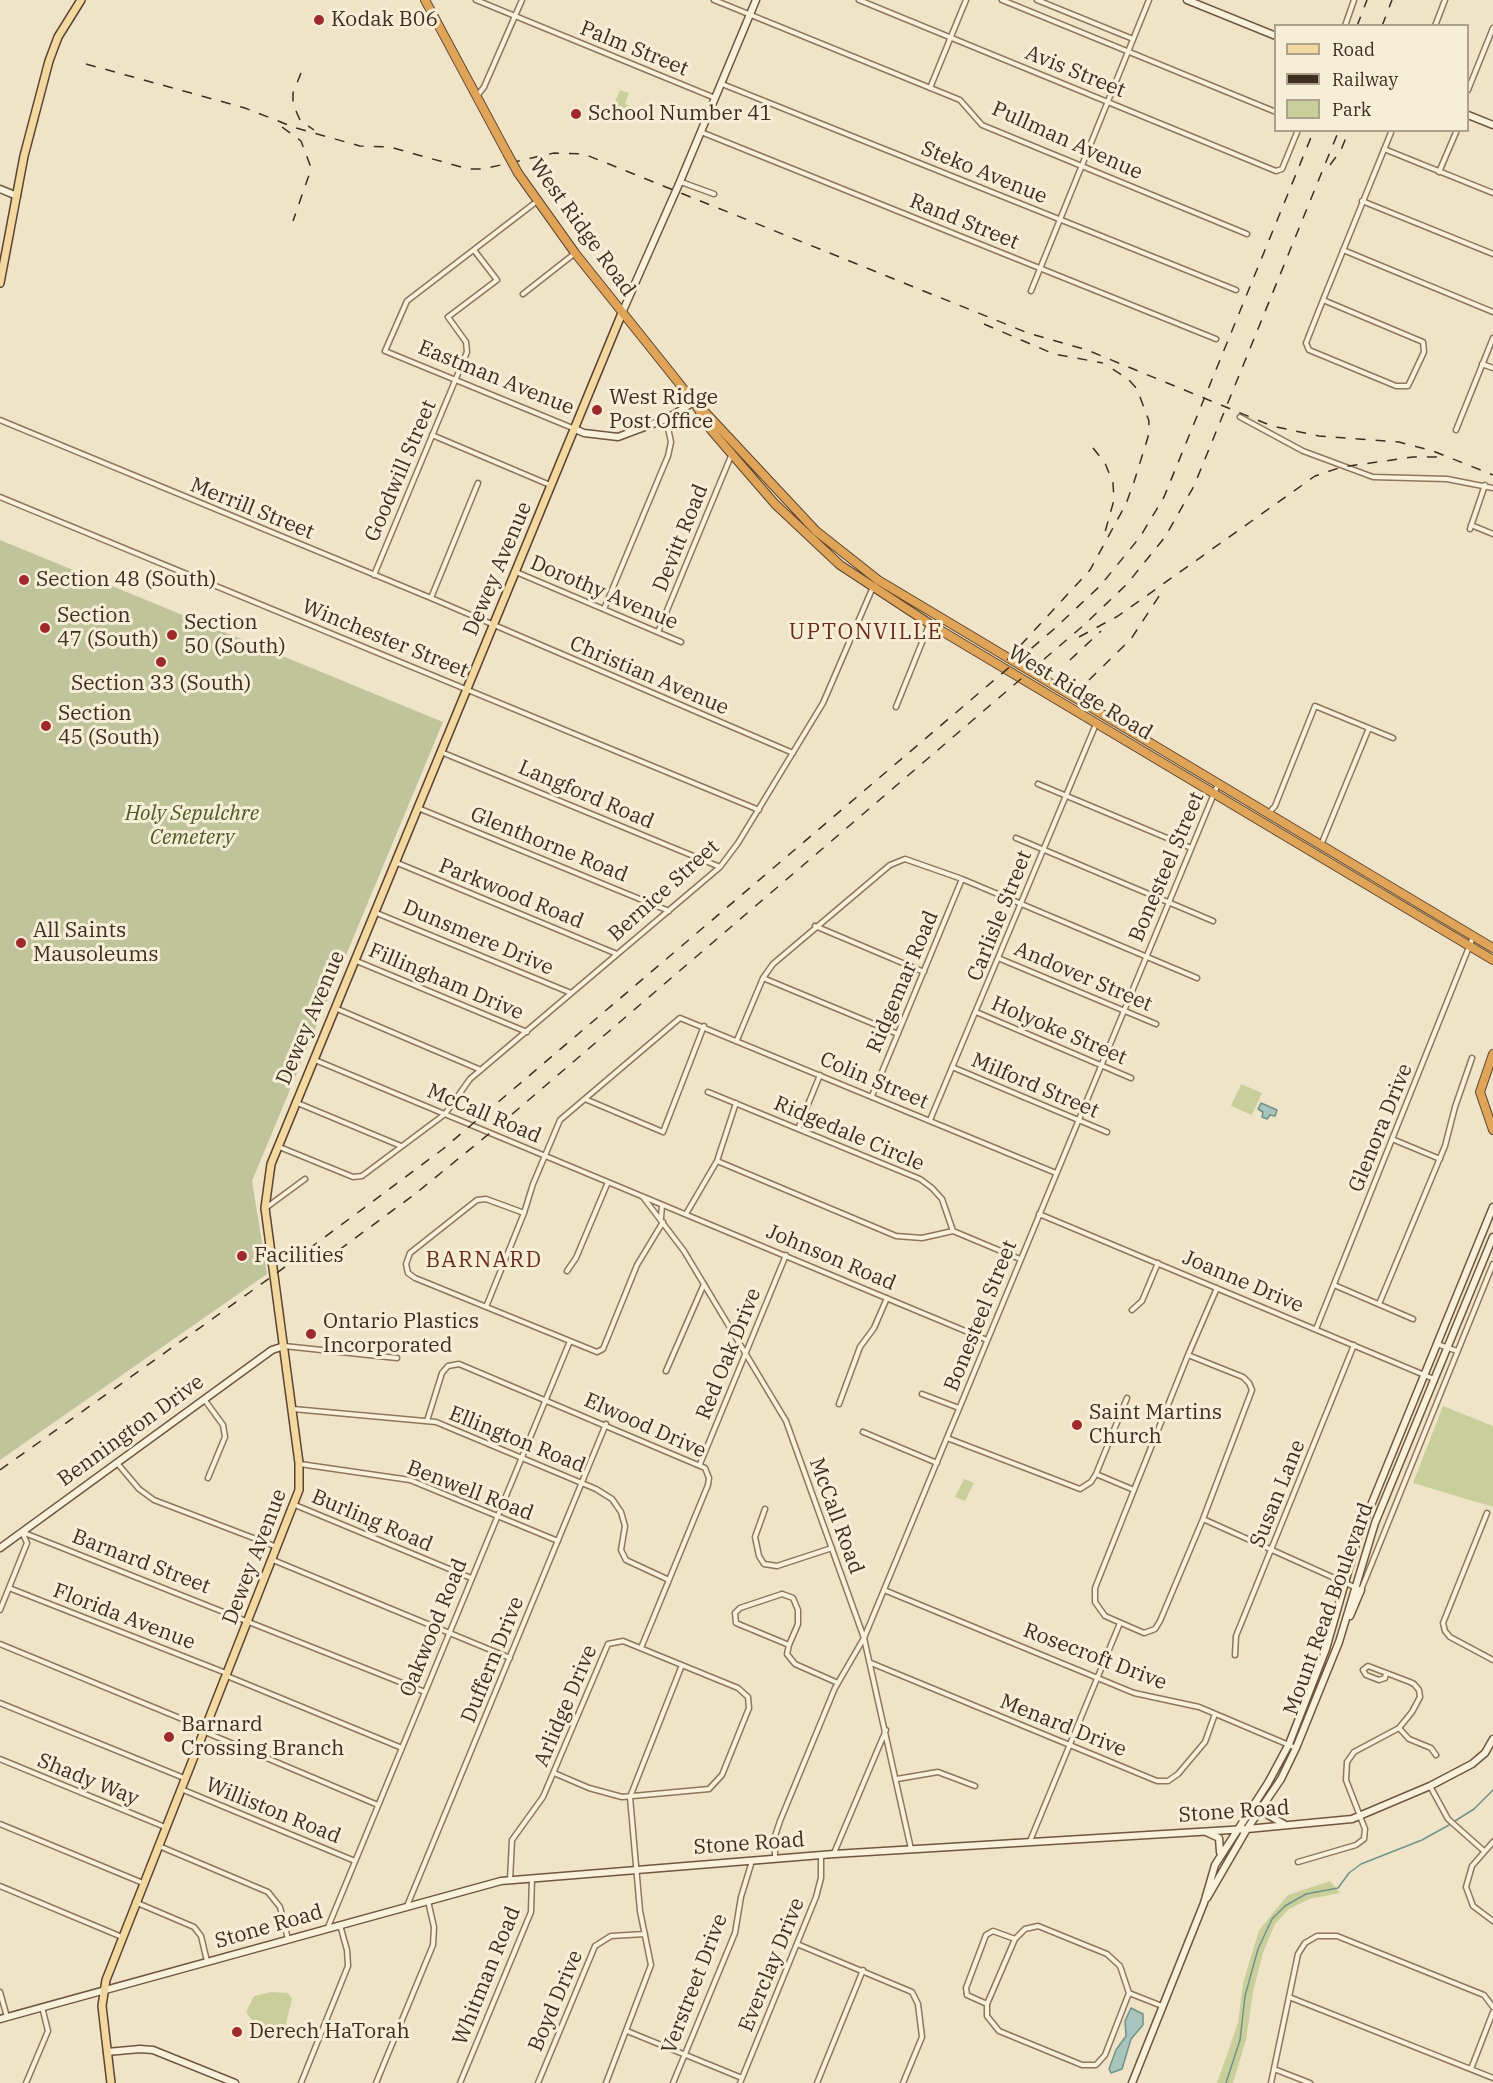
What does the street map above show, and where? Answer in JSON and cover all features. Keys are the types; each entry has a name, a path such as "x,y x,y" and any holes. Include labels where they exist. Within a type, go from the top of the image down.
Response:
{"highway":[{"name":"West Ridge Road","path":"425,0 507,153 536,202 622,314 694,402 816,531 878,580 1493,948"},
{"name":"West Ridge Road","path":"694,402 711,430 811,539 873,588 1493,960"},
{"path":"1493,1054 1481,1085 1480,1096 1493,1130"},
{"path":"1480,1096 1493,1113"}],"main road":[{"path":"0,283 26,148 51,53 81,0"},
{"name":"Dewey Avenue","path":"111,2083 103,2017 103,1990 135,1902 250,1620 299,1490 299,1464 266,1208 268,1172 294,1102 622,314"}],"street":[{"name":"Palm Street","path":"476,0 715,98"},
{"path":"477,96 484,87 522,0"},
{"name":"Pullman Avenue","path":"714,0 962,102 982,124 1247,234"},
{"name":"Dewey Avenue","path":"622,314 756,0"},
{"name":"Avis Street","path":"860,0 1279,172 1297,132"},
{"path":"930,88 966,0"},
{"path":"1002,0 1274,112"},
{"path":"1037,0 1133,39"},
{"path":"1031,291 1149,0"},
{"path":"1187,0 1274,36"},
{"path":"1346,24 1354,0"},
{"path":"1436,24 1445,0"},
{"path":"1469,85 1493,28"},
{"name":"Steko Avenue","path":"721,83 1236,290"},
{"path":"1469,116 1493,125"},
{"name":"Rand Street","path":"701,132 1216,339"},
{"path":"1323,300 1423,342 1424,352 1410,384 1403,388 1396,386 1309,350 1306,343 1342,250 1391,132"},
{"path":"1439,172 1456,132"},
{"path":"1384,149 1493,194"},
{"path":"680,182 714,194"},
{"path":"0,189 17,196"},
{"path":"1362,201 1493,254"},
{"path":"474,250 536,202"},
{"name":"Eastman Avenue","path":"474,250 407,301 386,351 584,433 618,437 666,419 694,402"},
{"name":"Goodwill Street","path":"374,575 467,347 448,317 497,280 474,250"},
{"path":"1342,250 1493,312"},
{"path":"523,294 575,253"},
{"path":"1456,430 1493,338"},
{"path":"1482,364 1493,368"},
{"path":"1240,417 1303,451 1373,477 1447,479 1493,488"},
{"path":"604,609 668,456 671,442 666,419"},
{"name":"Merrill Street","path":"0,420 493,625"},
{"path":"432,435 551,485"},
{"name":"Devitt Road","path":"658,632 732,454"},
{"path":"431,598 478,483"},
{"path":"1485,485 1470,527 1493,534"},
{"name":"Winchester Street","path":"0,497 759,810"},
{"name":"Dorothy Avenue","path":"515,571 681,642"},
{"name":"Bernice Street","path":"445,1114 465,1084 720,867 759,810 826,696 878,580"},
{"path":"896,707 930,624"},
{"name":"Christian Avenue","path":"493,625 793,753"},
{"path":"1268,814 1275,806 1315,706 1393,738"},
{"name":"Carlisle Street","path":"930,1120 1096,723"},
{"path":"1321,845 1369,728"},
{"name":"Langford Road","path":"441,751 720,867"},
{"path":"1038,784 1191,848"},
{"name":"Bonesteel Street","path":"775,1859 775,1836 780,1821 838,1683 864,1638 1218,784"},
{"name":"Glenthorne Road","path":"417,808 669,911"},
{"path":"1016,838 1213,921"},
{"path":"737,1040 763,978 773,964 815,926 890,865 900,860 910,859 962,879 1197,978"},
{"name":"Parkwood Road","path":"394,862 617,954"},
{"name":"Ridgemar Road","path":"872,1096 962,879"},
{"name":"Dunsmere Drive","path":"374,911 571,993"},
{"path":"815,926 924,972"},
{"name":"Glenora Drive","path":"1316,1329 1473,937"},
{"name":"Andover Street","path":"998,958 1156,1024"},
{"name":"Fillingham Drive","path":"354,959 526,1032"},
{"path":"763,978 898,1034"},
{"path":"334,1007 481,1070"},
{"name":"Holyoke Street","path":"976,1012 1131,1078"},
{"name":"Colin Street","path":"585,1099 680,1018 1056,1173"},
{"path":"486,1307 561,1120 585,1099 663,1132 704,1026"},
{"path":"1379,1304 1440,1159 1472,1058"},
{"name":"McCall Road","path":"312,1059 662,1204"},
{"name":"Milford Street","path":"952,1067 1107,1132"},
{"path":"798,1129 820,1075"},
{"name":"Ridgedale Circle","path":"708,1092 927,1184 944,1204 953,1231"},
{"path":"294,1102 401,1146"},
{"path":"686,1214 717,1161 736,1103"},
{"path":"276,1146 358,1178 445,1114"},
{"path":"1392,1139 1440,1159"},
{"path":"717,1161 896,1236 922,1238 953,1231 1020,1258"},
{"path":"266,1208 305,1179"},
{"path":"567,1271 576,1258 608,1182"},
{"name":"McCall Road","path":"643,1197 663,1222 704,1283 786,1421 864,1638 911,1849"},
{"path":"524,1213 493,1201 481,1199 412,1251 407,1258 407,1270 415,1278 594,1351 603,1349 638,1265 663,1222 660,1212 662,1204"},
{"name":"Johnson Road","path":"662,1204 987,1340"},
{"name":"Mount Read Boulevard","path":"1132,2083 1204,1903 1218,1860 1268,1783 1288,1744 1326,1649 1358,1538 1493,1207"},
{"name":"Joanne Drive","path":"1039,1214 1435,1379"},
{"name":"Mount Read Boulevard","path":"1358,1588 1376,1523 1493,1237"},
{"name":"Red Oak Drive","path":"700,1464 786,1255"},
{"path":"1132,1310 1142,1301 1158,1263"},
{"name":"Mount Read Boulevard","path":"1204,1903 1296,1748 1358,1588 1493,1264"},
{"path":"666,1371 704,1283"},
{"path":"1334,1285 1413,1319"},
{"path":"1188,1355 1246,1379 1252,1390 1203,1519 1157,1626 1152,1632 1144,1632 1120,1623 1101,1612 1095,1602 1095,1587 1188,1355 1217,1288"},
{"path":"839,1404 860,1347 874,1328 887,1298"},
{"name":"Oakwood Road","path":"328,1927 544,1398 570,1341"},
{"path":"1437,1344 1457,1351"},
{"name":"Susan Lane","path":"1235,1655 1236,1636 1354,1345"},
{"path":"284,1346 398,1358"},
{"name":"Bennington Drive","path":"0,1548 272,1350 284,1346"},
{"name":"Elwood Drive","path":"427,1421 439,1378 451,1364 467,1366 700,1464 708,1472 708,1485 641,1648"},
{"path":"922,1394 959,1408"},
{"path":"947,1438 1073,1488 1086,1487 1096,1474 1128,1398"},
{"path":"204,1399 223,1425 225,1437 208,1478"},
{"name":"Ellington Road","path":"292,1408 441,1424 582,1483 606,1494 619,1508 625,1526 621,1550 626,1560 669,1580"},
{"name":"Duffern Drive","path":"407,1906 606,1424"},
{"path":"863,1432 936,1463"},
{"path":"117,1463 139,1489 154,1500 278,1547"},
{"name":"Benwell Road","path":"299,1464 410,1479 558,1541"},
{"path":"1096,1474 1134,1490"},
{"name":"Burling Road","path":"295,1505 471,1578"},
{"path":"765,1509 755,1537 759,1556 764,1564 773,1567 832,1548"},
{"path":"1487,1513 1443,1623 1445,1631 1450,1636 1493,1660"},
{"path":"1203,1519 1358,1588"},
{"path":"0,1610 27,1543 22,1532"},
{"name":"Barnard Street","path":"22,1532 250,1620 425,1692"},
{"path":"273,1560 510,1658"},
{"name":"Florida Avenue","path":"9,1588 228,1675 402,1748"},
{"name":"Rosecroft Drive","path":"884,1590 1148,1697 1191,1705 1296,1748"},
{"path":"789,1645 736,1623 734,1616 736,1610 782,1594 790,1595 797,1606 799,1618 787,1654 795,1664 838,1683"},
{"path":"1030,1841 1120,1623"},
{"name":"Arlidge Drive","path":"510,1880 513,1840 540,1804 608,1644 617,1640 745,1693 749,1708 722,1775 713,1787 704,1791 630,1797"},
{"path":"0,1644 378,1805"},
{"name":"Menard Drive","path":"870,1662 1157,1781 1168,1781 1178,1774 1205,1742 1215,1714"},
{"path":"606,2083 650,1971 651,1959 645,1934 630,1797 682,1665"},
{"path":"1298,1862 1359,1844 1365,1834 1361,1816 1346,1780 1347,1762 1354,1752 1399,1728 1416,1707 1419,1689 1414,1684 1386,1673 1368,1666 1364,1670 1366,1675 1379,1680 1384,1678 1386,1673"},
{"path":"0,1703 184,1779"},
{"path":"1399,1728 1409,1739 1431,1748 1436,1755"},
{"path":"834,1854 886,1729"},
{"name":"Stone Road","path":"3,2018 328,1927 510,1880 834,1854 1247,1829 1361,1816 1430,1786 1477,1761 1493,1739"},
{"name":"Shady Way","path":"0,1760 165,1827"},
{"path":"897,1779 938,1772 975,1786"},
{"path":"554,1773 605,1793 630,1797"},
{"path":"1430,1786 1448,1819 1484,1851"},
{"name":"Williston Road","path":"180,1789 355,1861"},
{"path":"1269,1796 1266,1808 1268,1815 1277,1822 1289,1825"},
{"path":"0,1824 143,1883"},
{"path":"1200,1831 1219,1838 1221,1844 1218,1860"},
{"path":"1493,1842 1470,1871 1467,1887 1473,1906 1493,1921"},
{"path":"158,1845 268,1892 280,1907 288,1939"},
{"name":"Everclay Drive","path":"741,2081 819,1888 820,1855"},
{"name":"Verstreet Drive","path":"673,2083 735,1933 741,1897 752,1860"},
{"name":"Whitman Road","path":"460,2083 531,1912 532,1878"},
{"path":"0,1886 122,1937"},
{"path":"376,2083 433,1945 434,1927 428,1900"},
{"path":"135,1902 194,1927 201,1936 207,1961"},
{"path":"301,2083 348,1966 347,1950 340,1924"},
{"path":"1038,1926 1107,1954 1120,1966 1129,1993 1106,2055 1102,2061 1090,2066 999,2031 990,2022 987,2004 1015,1939 1025,1929 1038,1926"},
{"path":"987,2004 972,1999 966,1992 986,1935 997,1932 1015,1939"},
{"name":"Boyd Drive","path":"538,2083 595,1947 611,1936 645,1934"},
{"path":"1271,2083 1300,1950 1313,1938 1331,1935 1484,1995 1493,2007"},
{"path":"797,1944 905,1987 917,2000 922,2037 903,2083"},
{"path":"817,2083 863,1970"},
{"path":"0,1992 3,2018"},
{"path":"1129,1993 1162,2006"},
{"path":"1289,1996 1493,2078"},
{"path":"26,2083 48,2031 42,2007"},
{"path":"1471,2069 1493,2012"},
{"path":"627,2031 741,2081"},
{"path":"107,2052 130,2049 153,2050 235,2083"},
{"path":"1274,2068 1310,2083"}],"green space":[{"path":"620,90 629,93 625,104 635,108 631,117 612,109"},
{"name":"Holy Sepulchre Cemetery","path":"0,540 443,722 252,1181 267,1274 0,1460"},
{"path":"1241,1084 1262,1093 1252,1115 1231,1106"},
{"path":"1443,1406 1493,1426 1493,1507 1413,1483"},
{"path":"964,1479 974,1483 965,1501 955,1497"},
{"path":"1330,1881 1340,1893 1309,1899 1289,1909 1275,1924 1263,1953 1253,1992 1246,2040 1233,2083 1217,2083 1238,2023 1243,1983 1259,1930 1288,1895"},
{"path":"271,1992 288,1993 292,1999 282,2040 273,2039 260,2031 246,2012 254,1996"}],"water":[{"path":"1261,1103 1277,1110 1275,1116 1270,1115 1267,1119 1262,1117 1263,1112 1258,1109"},
{"path":"1131,2008 1143,2014 1143,2025 1131,2039 1122,2069 1111,2073 1109,2069 1116,2050 1126,2036 1125,2021"}],"waterway":[{"path":"1455,1821 1474,1809 1493,1790"},
{"path":"1226,2083 1240,2040 1245,1996 1258,1949 1272,1919 1285,1906 1306,1894 1338,1888 1349,1873 1361,1864 1422,1840 1449,1825"}],"railway":[{"path":"1358,24 1367,0"},
{"path":"1383,24 1392,0"},
{"path":"86,64 245,108 296,128 360,146 390,147 468,169 483,169 554,153 584,154 1028,333 1087,350 1272,426 1319,436 1399,442 1433,451 1493,475"},
{"path":"301,73 293,93 293,104 300,120 314,130"},
{"path":"282,127 301,141 310,165 309,175 293,221"},
{"path":"0,1470 274,1275 443,1149 1053,630 1100,586 1140,537 1164,497 1313,132"},
{"path":"339,1250 415,1194 490,1133 1084,625 1127,584 1165,537 1194,486 1338,132"},
{"path":"1330,165 1341,150 1348,132"},
{"path":"984,324 1054,354 1103,363"},
{"path":"1007,660 1090,570 1126,504 1134,482 1148,437 1149,421 1137,389 1128,379 1105,364"},
{"path":"1093,448 1105,463 1113,483 1114,500 1105,532"},
{"path":"1079,637 1118,616 1315,476 1342,467 1413,457 1437,457"},
{"path":"1089,680 1131,639 1163,590"},
{"path":"1070,660 1101,631"}],"place":[{"name":"Kodak B06","path":"319,20"},
{"name":"School Number 41","path":"576,114"},
{"name":"West Ridge Post Office","path":"597,410"},
{"name":"Section 48 (South)","path":"24,580"},
{"name":"Section 47 (South)","path":"45,628"},
{"name":"Section 50 (South)","path":"172,635"},
{"name":"Section 33 (South)","path":"161,662"},
{"name":"Section 45 (South)","path":"46,726"},
{"name":"All Saints Mausoleums","path":"21,943"},
{"name":"Facilities","path":"242,1256"},
{"name":"Ontario Plastics Incorporated","path":"311,1334"},
{"name":"Saint Martins Church","path":"1077,1425"},
{"name":"Barnard Crossing Branch","path":"169,1737"},
{"name":"Derech HaTorah","path":"237,2032"}],"district":[{"name":"UPTONVILLE","path":"866,633"},
{"name":"BARNARD","path":"484,1261"}]}
